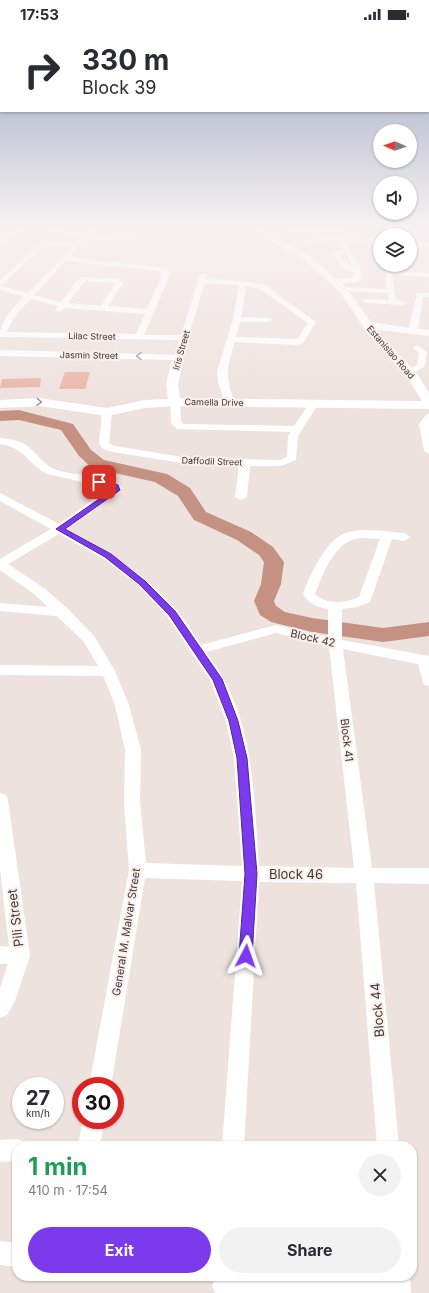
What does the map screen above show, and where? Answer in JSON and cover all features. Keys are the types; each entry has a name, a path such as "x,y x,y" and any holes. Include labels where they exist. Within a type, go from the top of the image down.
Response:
{"street":[{"path":"0,334 15,311 39,286"},
{"path":"60,308 77,286"},
{"path":"103,308 117,286"},
{"path":"139,337 161,286"},
{"name":"Iris Street","path":"175,402 172,384 178,357 200,286"},
{"path":"230,403 223,382 222,371 237,319 242,286"},
{"path":"232,339 297,342 300,341 312,322 262,287 257,286"},
{"path":"340,286 391,291"},
{"name":"Estanislao Road","path":"340,286 385,347 410,372 429,404"},
{"path":"390,286 393,303"},
{"path":"0,288 30,295 60,308 103,308 150,312"},
{"path":"410,330 420,295 429,295"},
{"path":"366,301 403,304"},
{"path":"237,319 269,320"},
{"path":"368,325 429,333"},
{"name":"Lilac Street","path":"0,334 184,338"},
{"path":"410,372 421,366 423,352 417,348"},
{"name":"Jasmin Street","path":"0,353 178,357"},
{"name":"Camella Drive","path":"0,404 38,402 107,412 145,404 175,402 429,404"},
{"path":"175,402 176,423 181,427 296,429"},
{"name":"Daffodil Street","path":"107,412 104,443 107,447 168,459 281,463 292,458 292,442 296,429 314,404"},
{"path":"429,417 424,424 429,451"},
{"path":"0,441 19,444 26,449 41,467 52,472 99,482 116,488 59,529 0,564"},
{"path":"241,497 245,462"},
{"path":"0,496 108,556 142,582 172,613 198,650 217,679 234,721 243,764 251,874 233,1141"},
{"path":"387,536 365,599 356,604 336,606 315,601 310,598 310,590 321,565 344,539 349,536 387,536 404,537"},
{"name":"General M. Malvar Street","path":"0,564 39,591 63,612 89,639 108,671 122,705 133,750 132,802 138,870 102,1077"},
{"path":"0,606 63,612"},
{"name":"Block 41","path":"336,606 335,633 364,874"},
{"name":"Block 42","path":"198,650 276,629 335,633 427,660"},
{"path":"427,660 429,681"},
{"path":"0,670 108,671"},
{"name":"Pili Street","path":"0,800 4,849 20,956 8,994 0,1008"},
{"name":"Block 46","path":"138,870 251,874 364,874 429,876"},
{"name":"Block 44","path":"364,874 388,1141"},
{"path":"0,955 20,956"},
{"path":"90,1141 92,1129"},
{"path":"0,1151 12,1150"},
{"path":"0,1253 12,1254"},
{"path":"398,1281 399,1293"},
{"path":"224,1285 395,1293"}],"shaded area":[{"path":"65,372 90,372 85,389 59,389"},
{"path":"41,378 40,387 0,388 2,379"}],"waterway":[{"path":"0,416 19,415 67,427 85,453 98,464 161,478 184,492 200,516 244,536 266,551 274,562 271,584 264,601 267,610 278,617 312,625 383,635 429,629"}],"route":[{"path":"99,482 115,486 116,490 59,529 108,556 142,582 172,613 217,679 234,721 242,758 251,874 246,956"}]}
